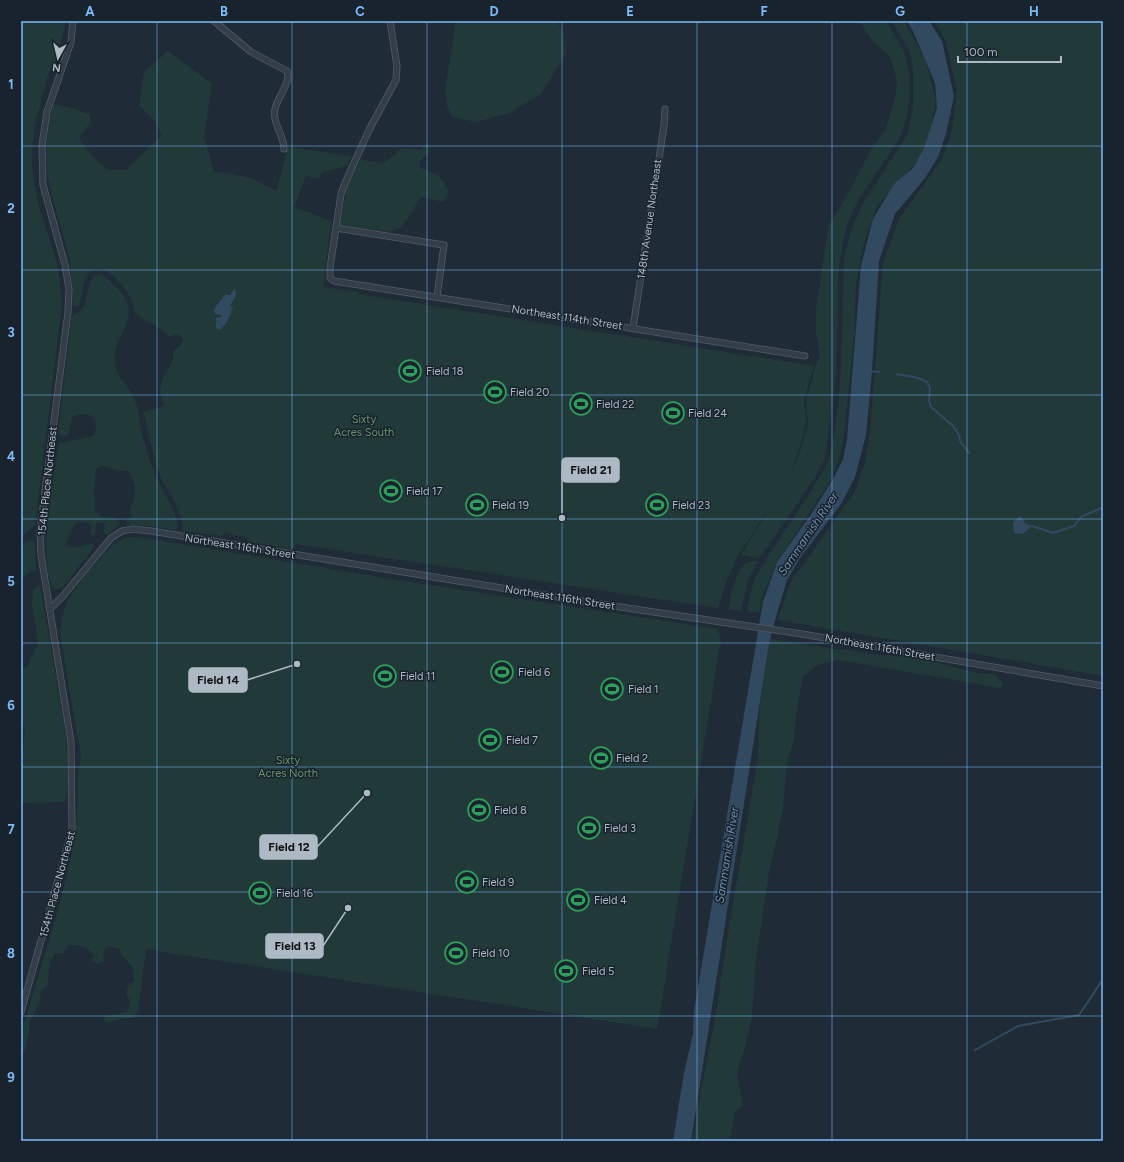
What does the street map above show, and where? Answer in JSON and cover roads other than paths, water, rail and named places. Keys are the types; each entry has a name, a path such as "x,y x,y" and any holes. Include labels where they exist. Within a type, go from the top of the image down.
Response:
{"street":[{"name":"154th Place Northeast","path":"21,1012 72,830 71,742 41,555 40,523 68,312 69,289 65,265 43,184 42,144 47,112 71,42 73,21"},
{"path":"214,21 251,52 287,71 287,80 275,107 274,114 275,122 284,143 284,148"},
{"path":"390,21 397,66 396,80 369,130 345,183 341,194 336,228 444,245 437,297"},
{"name":"148th Avenue Northeast","path":"633,328 664,126 665,109"},
{"name":"Northeast 114th Street","path":"336,228 330,278 338,282 805,356"},
{"name":"Northeast 116th Street","path":"50,609 63,596 111,538 122,531 133,529 600,604 802,634 1103,686"}],"water":[{"name":"Sammamish River","path":"907,21 929,21 942,41 954,96 946,134 938,157 925,178 895,214 879,261 872,371 866,435 855,477 841,504 800,558 787,580 777,613 769,644 691,1141 673,1141 684,1073 693,1034 694,1011 763,602 777,562 810,516 843,460 847,440 861,266 873,219 894,184 913,168 924,148 937,108 935,83 913,31"},
{"path":"234,289 236,291 235,298 230,305 233,308 227,322 220,330 216,328 216,318 221,317 222,315 215,314 214,309 225,295 230,295"},
{"path":"1020,516 1025,523 1032,526 1023,534 1014,533 1013,522"}],"waterway":[{"path":"870,371 879,372"},
{"path":"897,374 918,378 927,382 930,388 929,401 931,407 953,426 959,435 960,441 969,453"},
{"path":"1032,526 1053,533 1074,526 1081,517 1101,508"},
{"path":"975,1050 1018,1026 1079,1015 1103,979"}],"place":[{"name":"Field 18","path":"410,371"},
{"name":"Field 20","path":"495,392"},
{"name":"Field 22","path":"581,404"},
{"name":"Field 24","path":"673,413"},
{"name":"Field 17","path":"391,491"},
{"name":"Field 19","path":"477,505"},
{"name":"Field 23","path":"657,505"},
{"name":"Field 21","path":"562,518"},
{"name":"Field 14","path":"297,664"},
{"name":"Field 6","path":"502,672"},
{"name":"Field 11","path":"385,676"},
{"name":"Field 1","path":"612,689"},
{"name":"Field 7","path":"490,740"},
{"name":"Field 2","path":"601,758"},
{"name":"Field 12","path":"367,793"},
{"name":"Field 8","path":"479,810"},
{"name":"Field 3","path":"589,828"},
{"name":"Field 9","path":"467,882"},
{"name":"Field 16","path":"260,893"},
{"name":"Field 4","path":"578,900"},
{"name":"Field 13","path":"348,908"},
{"name":"Field 10","path":"456,953"},
{"name":"Field 5","path":"566,971"}],"park label":[{"name":"Sixty Acres South","path":"364,425"},
{"name":"Sixty Acres North","path":"288,766"}]}
